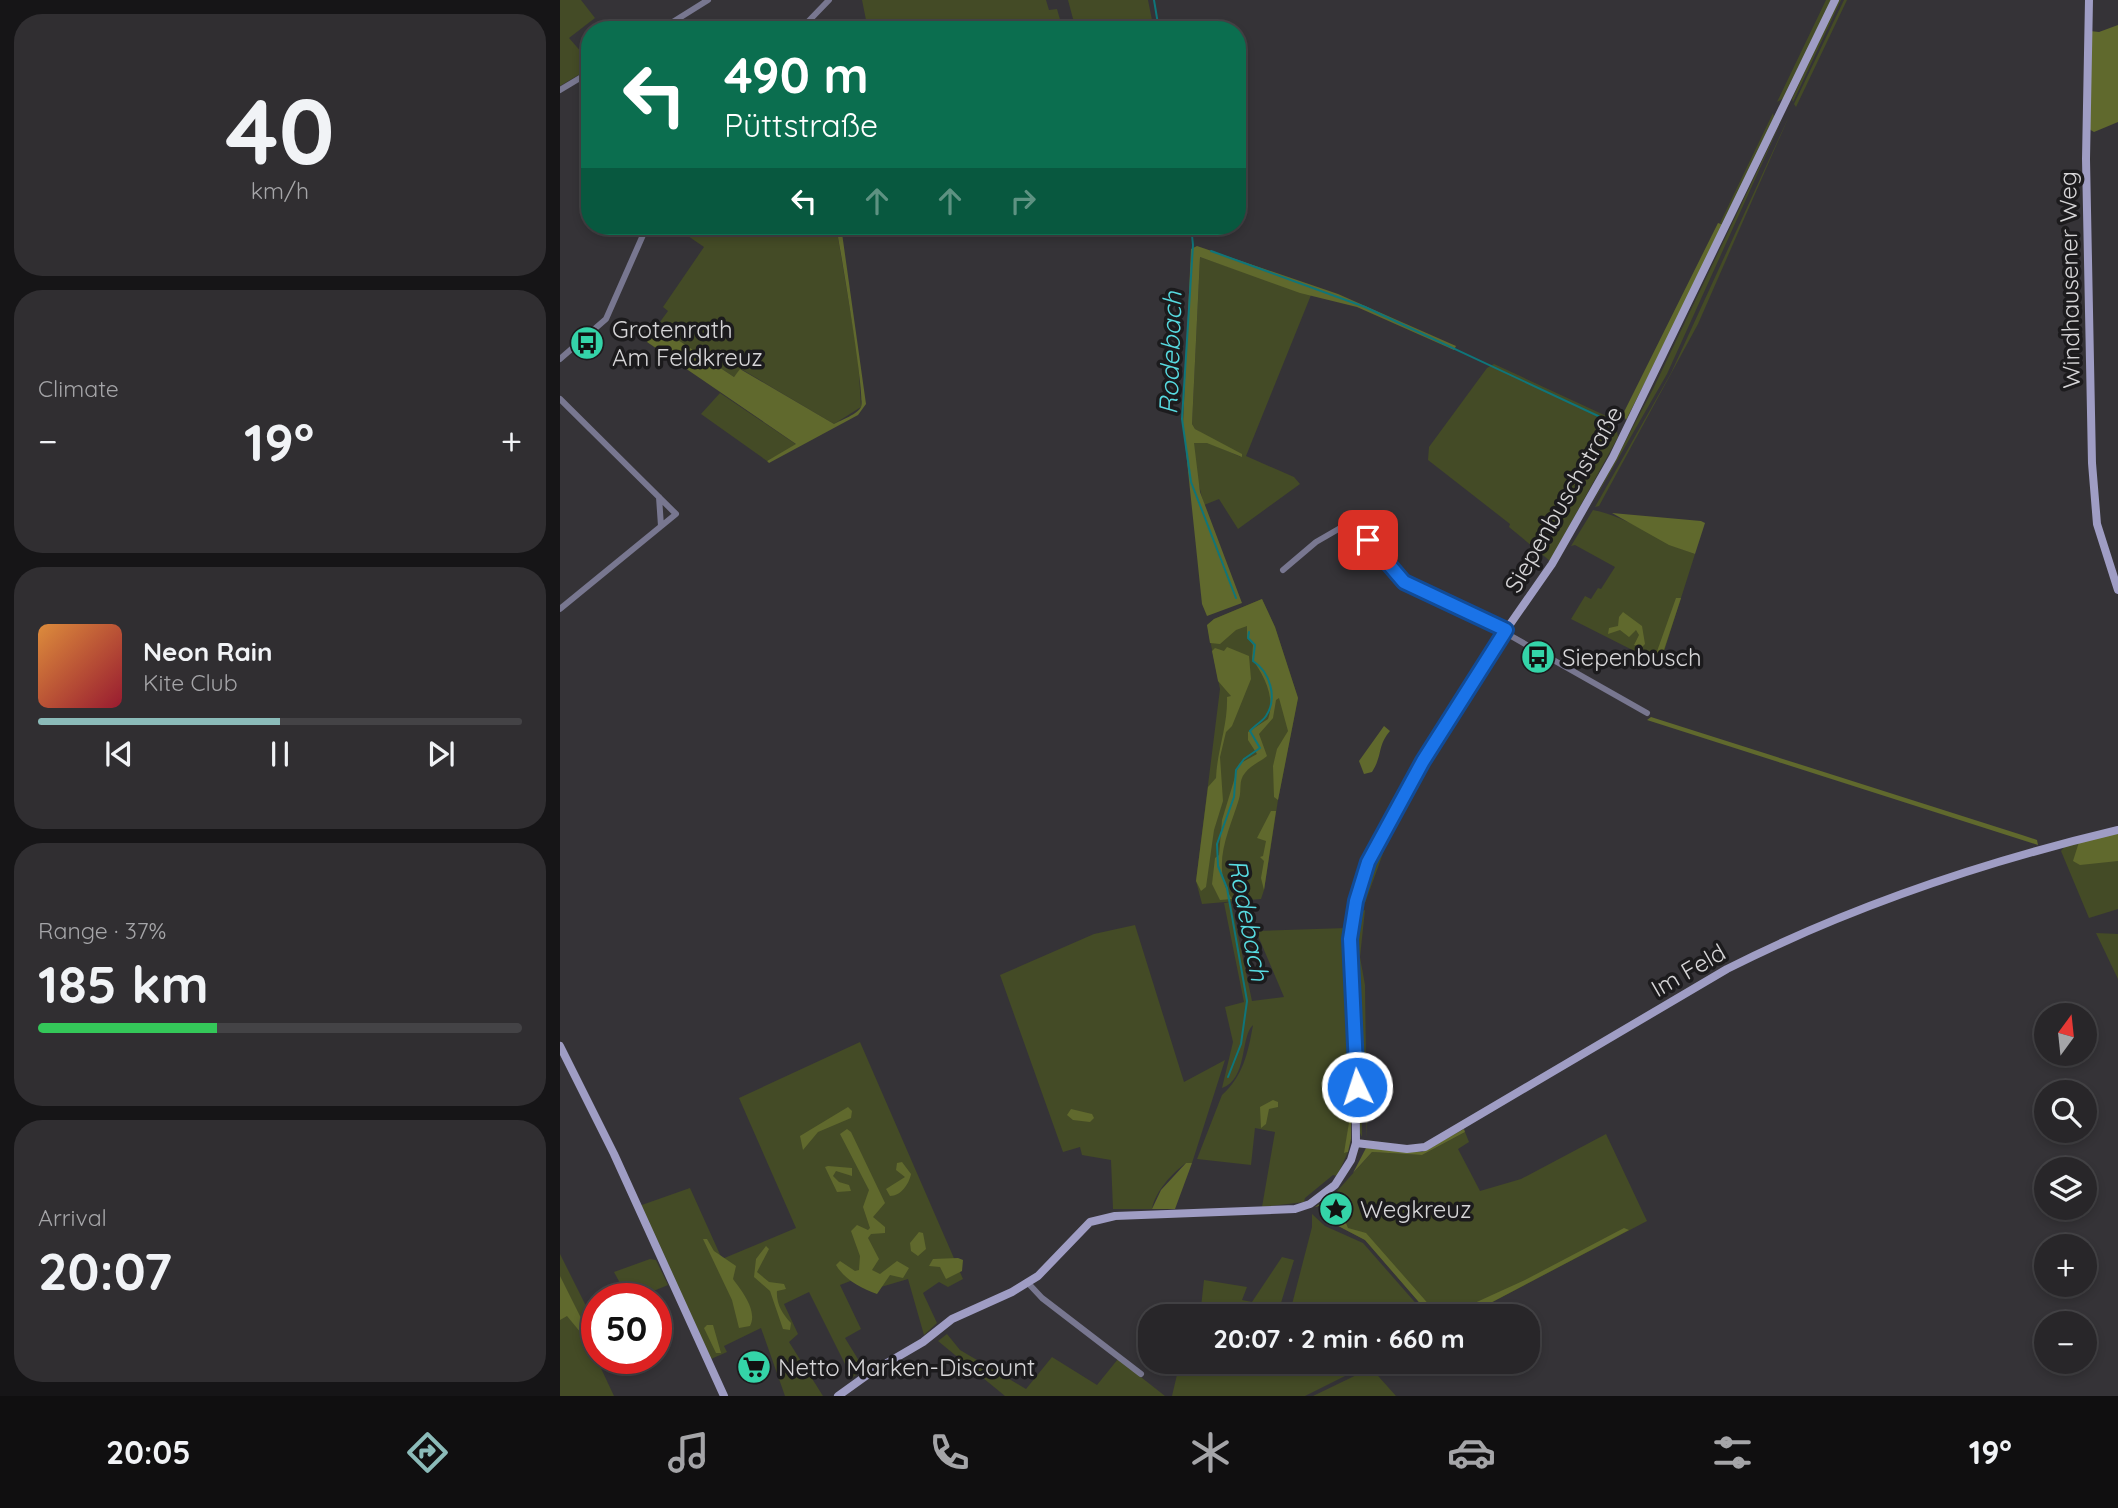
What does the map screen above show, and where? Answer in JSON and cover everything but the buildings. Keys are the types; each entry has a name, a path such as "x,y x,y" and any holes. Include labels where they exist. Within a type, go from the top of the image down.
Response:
{"main road":[{"name":"Siepenbuschstraße","path":"1356,1143 1355,1011 1350,953 1356,901 1378,841 1423,761 1505,631 1552,564 1629,426 1835,0"},
{"name":"Windhausener Weg","path":"2089,0 2086,159 2092,463 2097,524 2118,590"},
{"name":"Im Feld","path":"1356,1143 1407,1149 1425,1147 1753,956 1840,916 1986,865 2118,830"},
{"path":"560,1046 614,1154 724,1396"},
{"path":"838,1396 870,1373 923,1342 952,1319 1028,1283 1084,1227 1099,1219 1279,1211 1306,1206 1335,1185 1351,1160 1356,1143"}],"street":[{"path":"674,21 708,0"},
{"path":"809,21 829,0"},
{"path":"560,90 581,77"},
{"path":"560,359 606,319 643,235"},
{"path":"560,399 677,514 560,609"},
{"path":"659,497 661,526"},
{"path":"1283,570 1316,542 1342,527 1362,534 1404,582 1505,631 1647,713"},
{"path":"1028,1283 1044,1300 1138,1372"}],"green space":[{"path":"560,0 581,0 595,18 591,21 581,21 581,29 569,38 581,52 581,73 560,86"},
{"path":"862,0 1046,0 1049,10 1057,9 1060,21 866,21"},
{"path":"1068,0 1148,0 1152,21 1074,21"},
{"path":"1826,0 1831,0 1784,98 1777,102"},
{"path":"1838,0 1841,0 1793,102 1792,99"},
{"path":"1844,0 1847,0 1796,107 1794,104"},
{"path":"2118,25 2118,122 2094,132 2089,129 2090,31 2099,32"},
{"path":"1773,113 1774,117 1724,225 1720,223"},
{"path":"1785,113 1667,374 1592,504 1653,389"},
{"path":"1790,114 1698,324 1599,506 1595,507 1671,373"},
{"path":"1718,223 1724,225 1626,420 1623,414"},
{"path":"838,235 858,357 861,407 834,424 741,369 734,377 657,326 668,311 663,307 704,247 688,236"},
{"path":"838,235 842,235 866,404 858,415 769,463 767,461 796,444 647,342 657,326 734,377 740,369 834,424 861,407 852,321"},
{"path":"1197,246 1338,294 1456,346 1454,350 1357,307 1300,293 1200,257 1192,424 1195,429 1242,454 1242,457 1207,443 1194,443 1200,492 1242,603 1207,616 1202,604 1183,423 1191,249"},
{"path":"1200,257 1311,295 1246,456 1294,477 1300,484 1238,529 1219,499 1204,505 1194,466 1194,442 1207,442 1241,457 1195,429 1192,424"},
{"path":"1494,364 1615,420 1618,437 1550,561 1509,527 1510,524 1428,460 1429,447 1487,368"},
{"path":"720,393 797,445 767,461 701,414"},
{"path":"1593,510 1619,518 1695,554 1660,664 1571,619 1585,596 1591,599 1615,567 1575,545 1571,546"},
{"path":"1612,513 1705,523 1695,554 1669,545"},
{"path":"1676,598 1681,598 1660,662 1655,657"},
{"path":"1262,599 1275,627 1298,698 1264,890 1261,899 1202,904 1196,881 1220,689 1207,625 1214,619"},
{"path":"1262,599 1275,627 1298,698 1278,800 1274,797 1273,766 1277,749 1288,731 1279,698 1276,700 1273,718 1259,734 1267,756 1250,768 1242,779 1222,862 1222,874 1232,899 1220,900 1212,884 1215,858 1219,855 1222,820 1239,764 1257,754 1248,740 1248,732 1268,719 1271,703 1261,672 1252,659 1253,645 1247,637 1247,626 1236,630 1220,644 1210,643 1207,625 1214,619"},
{"path":"1623,612 1642,626 1645,644 1642,647 1634,645 1639,635 1636,630 1629,637 1620,630 1608,634 1609,628 1618,626"},
{"path":"1227,647 1249,656 1251,679 1232,726 1226,732 1220,757 1223,801 1214,830 1206,887 1201,891 1196,881 1208,787 1216,778 1227,697 1231,696 1218,681 1212,651 1215,648 1224,651"},
{"path":"1651,717 2022,835 2037,840 2038,845 1647,720"},
{"path":"1384,726 1390,731 1383,741 1378,761 1372,772 1364,774 1359,761"},
{"path":"1441,745 1386,845 1365,903 1363,900 1369,879 1386,839"},
{"path":"1271,811 1276,811 1264,890 1261,878 1264,861 1260,857 1263,856 1266,841 1257,838"},
{"path":"1379,826 1358,882 1352,887 1362,856"},
{"path":"2118,833 2118,909 2089,918 2061,851 2065,846"},
{"path":"2118,833 2118,861 2080,865 2073,861 2079,842"},
{"path":"1231,902 1252,1001 1284,997 1256,931 1347,928 1347,961 1344,962 1351,985 1350,1012 1347,1014 1351,1020 1351,1038 1348,1040 1349,1122 1345,1153 1348,1152 1337,1176 1333,1175 1305,1198 1304,1202 1262,1207 1275,1132 1255,1128 1251,1165 1197,1159 1222,1095 1235,1080 1244,1063 1253,1025 1246,1039 1236,1076 1222,1088 1233,1042 1225,1007 1244,1002 1224,903"},
{"path":"1365,910 1360,957 1365,985 1367,1139 1359,986 1362,1137 1360,1133 1360,1051 1352,941 1358,912 1355,955 1358,973 1359,919 1360,912"},
{"path":"1135,925 1184,1082 1225,1060 1192,1163 1186,1163 1170,1177 1160,1190 1152,1209 1113,1209 1111,1160 1082,1155 1080,1147 1063,1152 1000,975 1094,934"},
{"path":"2096,933 2118,934 2118,979"},
{"path":"1351,1038 1351,1139 1348,1152 1344,1153 1349,1122 1348,1040"},
{"path":"860,1042 963,1279 948,1287 939,1282 923,1293 937,1323 924,1335 908,1279 874,1289 866,1275 840,1285 861,1329 845,1338 864,1369 852,1378 809,1292 784,1304 798,1334 789,1342 823,1396 785,1396 761,1328 724,1346 727,1352 711,1359 639,1206 690,1188 722,1259 796,1228 739,1098"},
{"path":"1273,1100 1278,1102 1278,1107 1269,1109 1266,1124 1261,1128 1260,1107"},
{"path":"848,1107 852,1111 851,1118 818,1132 803,1150 800,1136"},
{"path":"1071,1109 1092,1114 1094,1118 1090,1122 1073,1120 1067,1115"},
{"path":"847,1129 851,1132 885,1203 873,1217 885,1227 885,1233 871,1234 868,1238 879,1259 872,1270 880,1274 897,1261 909,1268 903,1278 890,1275 877,1294 854,1283 836,1265 840,1261 855,1271 859,1270 860,1256 851,1231 857,1225 868,1230 870,1228 863,1207 869,1190 840,1134"},
{"path":"1464,1129 1465,1132 1422,1155 1372,1152 1353,1173 1366,1148 1422,1152"},
{"path":"1465,1132 1469,1142 1458,1149 1480,1191 1521,1179 1606,1134 1647,1221 1489,1304 1421,1304 1365,1240 1323,1218 1332,1210 1329,1203 1315,1207 1331,1198 1372,1152 1422,1155"},
{"path":"902,1162 911,1174 910,1178 901,1192 890,1196 886,1189 905,1177 896,1170 897,1163"},
{"path":"1186,1163 1192,1163 1175,1209 1152,1209 1161,1190"},
{"path":"825,1167 852,1168 852,1176 836,1171 833,1176 839,1182 849,1185 851,1191 837,1192"},
{"path":"1335,1194 1342,1214 1336,1213 1333,1220 1345,1221 1348,1228 1366,1233 1428,1304 1421,1304 1365,1240 1323,1218 1332,1210 1329,1203 1315,1207"},
{"path":"1312,1214 1325,1226 1363,1243 1416,1304 1292,1304 1312,1227"},
{"path":"1624,1228 1629,1230 1488,1304 1472,1304 1525,1280"},
{"path":"919,1232 923,1233 926,1249 918,1256 911,1251 910,1243"},
{"path":"703,1239 707,1239 714,1251 736,1266 733,1279 751,1308 750,1326 739,1328 732,1300"},
{"path":"766,1246 769,1249 757,1272 769,1282 784,1284 786,1289 777,1291 778,1300 782,1312 791,1323 790,1330 783,1329 770,1291 754,1277 756,1259"},
{"path":"560,1254 581,1296 581,1374 604,1374 614,1396 560,1396"},
{"path":"1282,1257 1294,1260 1281,1304 1201,1304 1204,1280 1247,1287 1242,1300 1252,1302"},
{"path":"650,1259 656,1260 667,1283 620,1283 614,1272"},
{"path":"933,1259 963,1260 962,1271 946,1279 940,1267 929,1266"},
{"path":"560,1276 581,1318 581,1333 567,1316 560,1320"},
{"path":"713,1325 721,1353 716,1353 704,1328"},
{"path":"947,1334 960,1350 1026,1389 1052,1357 1097,1385 1118,1359 1165,1396 1005,1396 938,1341"},
{"path":"1177,1374 1349,1374 1305,1396 1172,1396"},
{"path":"1359,1374 1376,1374 1396,1396 1313,1396"}],"waterway":[{"name":"Rodebach","path":"1154,0 1158,21"},
{"name":"Rodebach","path":"1192,235 1182,419 1191,482 1236,598"},
{"path":"1211,251 1365,307 1611,422"},
{"name":"Rodebach","path":"1228,1077 1241,1044 1247,1001 1227,888 1218,866 1217,844 1234,797 1236,770 1244,759 1260,748 1250,731 1266,716 1272,694 1268,678 1253,661 1255,645 1248,638 1249,632"}],"place":[{"name":"Grotenrath Am Feldkreuz","path":"587,343"},
{"name":"Siepenbusch","path":"1538,657"},
{"name":"Wegkreuz","path":"1336,1209"},
{"name":"Netto Marken-Discount","path":"754,1367"}],"route":[{"path":"1357,1087 1350,939 1356,901 1368,862 1423,761 1506,630 1404,582 1368,540"}]}
